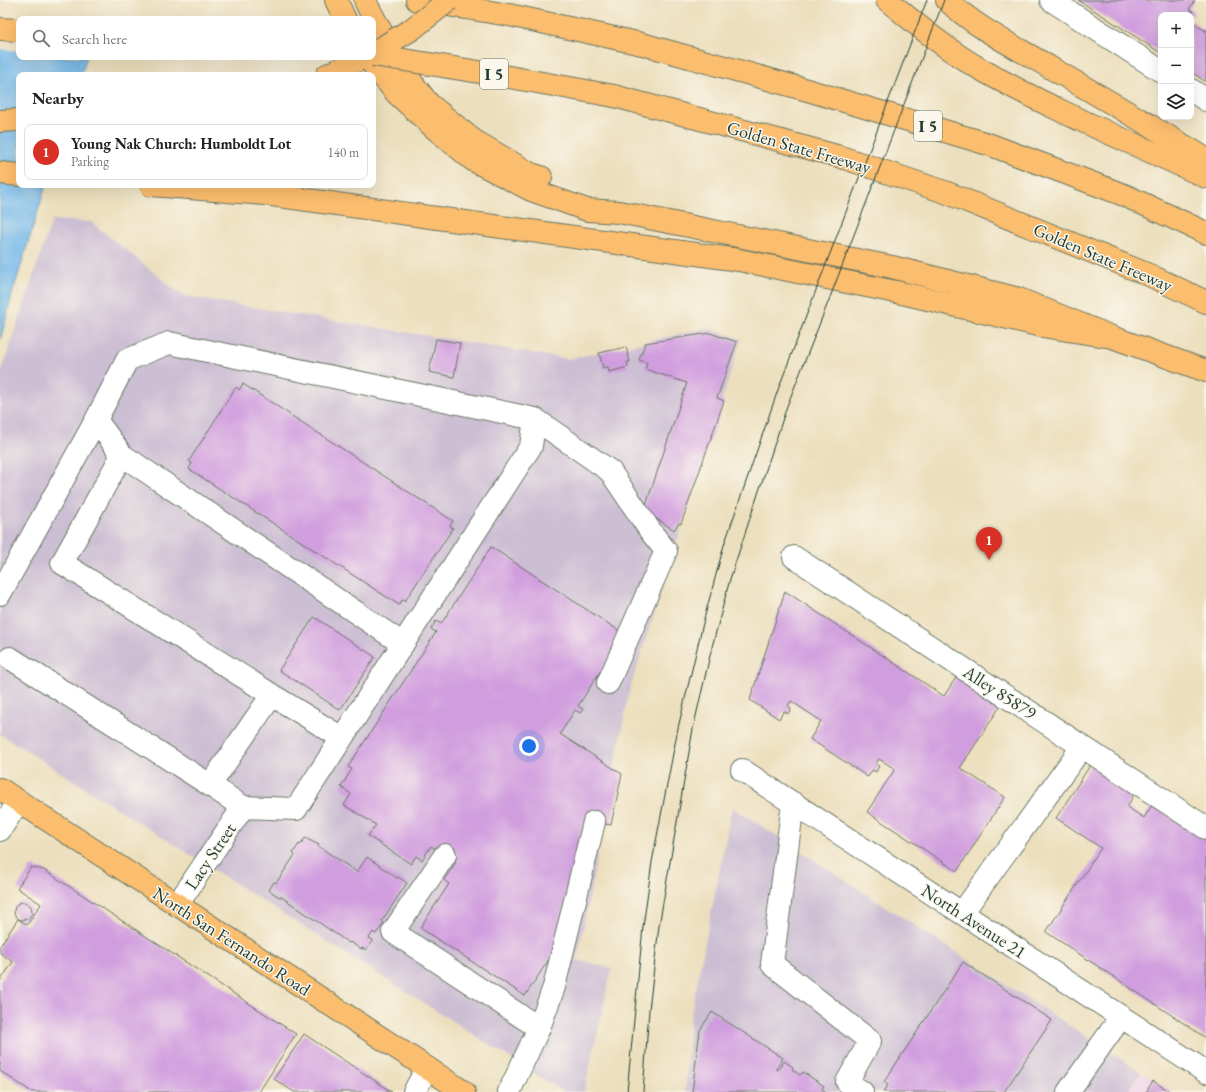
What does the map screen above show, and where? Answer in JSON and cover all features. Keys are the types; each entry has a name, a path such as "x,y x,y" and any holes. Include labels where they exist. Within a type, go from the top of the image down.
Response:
{"main road":[{"path":"336,0 338,8 343,16"},
{"path":"366,0 368,9 372,16"},
{"name":"I 5","path":"417,0 509,15 642,44 807,90 988,144 1124,195 1206,234"},
{"path":"376,52 412,29 449,0"},
{"path":"887,0 951,50 981,70 1034,98 1206,177"},
{"path":"947,0 990,33 1142,120 1206,159"},
{"path":"376,23 402,70 429,104 473,140 531,174 592,196 619,212"},
{"path":"0,29 16,30"},
{"name":"Golden State Freeway","path":"376,55 614,96 841,157 945,192 1149,275 1206,302"},
{"path":"334,72 360,60"},
{"path":"369,60 397,94 433,127 473,160 531,190 587,210 619,212 892,267 1019,299 1112,337 1206,371"},
{"path":"0,121 16,120"},
{"path":"0,173 16,175"},
{"path":"189,188 265,194 739,260 906,294 1042,326 1112,337"},
{"name":"North San Fernando Road","path":"0,789 464,1092"}],"street":[{"path":"1051,0 1158,69"},
{"path":"1194,92 1206,100"},
{"path":"0,594 96,420 127,360 169,343 535,418 610,471 651,532 666,551 608,684"},
{"path":"10,658 243,807 296,809 531,446 535,418"},
{"path":"96,420 122,455 403,644"},
{"path":"122,455 62,563 342,738"},
{"name":"Alley 85879","path":"794,557 1206,828"},
{"path":"210,785 272,695"},
{"path":"962,913 1082,747"},
{"name":"North Avenue 21","path":"742,770 1206,1072"},
{"path":"0,830 19,801"},
{"path":"793,803 772,964 870,1041 847,1082 862,1092"},
{"name":"Lacy Street","path":"177,905 243,807"},
{"path":"509,1092 539,1028 554,987 594,822"},
{"path":"445,855 393,932 539,1028"},
{"path":"1068,1092 1121,1017"},
{"path":"414,1092 427,1068"}],"shaded area":[{"path":"52,220 91,222 183,296 568,359 707,328 741,339 629,692 577,960 612,968 584,1092 564,1092 0,734 0,375"},
{"path":"732,807 1141,1072 1128,1092 685,1092 690,1019"},
{"path":"1141,1072 1172,1092 1128,1092"}],"water":[{"path":"0,0 16,16 16,60 86,60 82,72 16,72 16,188 45,188 12,295 0,341"}],"pier":[{"path":"0,0 106,0 102,16 16,16 16,51 0,49"}],"building":[{"path":"1078,0 1195,0 1189,9 1194,12 1158,12 1158,51"},
{"path":"1194,23 1205,31 1206,29 1206,82 1194,74"},
{"path":"710,333 737,342 717,398 724,401 681,524 679,523 674,530 644,511 687,383 645,369 647,363 639,360 645,343"},
{"path":"436,339 460,343 454,377 429,372"},
{"path":"626,347 630,362 627,362 628,367 609,372 608,367 603,368 599,353"},
{"path":"243,384 453,521 450,526 453,528 405,601 402,600 399,605 189,469 192,463 189,461 236,387 239,390"},
{"path":"491,547 624,634 578,706 583,709 580,713 575,710 560,734 622,774 611,825 583,820 557,947 525,996 420,928 449,884 444,880 456,862 431,846 422,860 416,856 411,864 368,836 376,825 344,805 351,794 341,787 352,769 348,767 436,632 431,629 436,621 441,624"},
{"path":"785,591 944,696 957,676 1001,705 960,768 1005,797 957,871 867,812 895,769 879,759 876,764 879,766 876,772 872,770 868,777 810,739 821,721 791,701 788,706 791,708 788,714 784,711 779,719 750,700"},
{"path":"314,617 375,657 340,710 279,670"},
{"path":"1091,764 1135,793 1127,807 1144,818 1152,805 1206,840 1206,1038 1046,932 1101,848 1056,818"},
{"path":"305,838 319,845 318,846 357,872 367,857 397,878 398,877 407,883 382,921 384,923 376,934 373,932 369,938 373,940 366,950 361,949 350,942 349,943 269,890 274,882 276,883 295,855 293,853"},
{"path":"31,867 44,870 296,1034 259,1092 32,1092 0,1071 0,981 13,962 0,953 0,946 18,919 27,925 41,904 17,888"},
{"path":"19,902 27,902 32,907 30,918 27,920 19,920 14,915 14,907"},
{"path":"963,962 1052,1020 1004,1092 883,1092 888,1085 884,1082"},
{"path":"712,1012 783,1058 776,1069 778,1070 784,1061 793,1067 792,1069 800,1075 803,1072 824,1086 822,1089 826,1092 692,1092 700,1030"},
{"path":"304,1034 392,1092 294,1092 274,1079"},
{"path":"1153,1081 1171,1092 1146,1092"}],"tram line":[{"path":"627,1092 643,927 652,862 678,728 704,619 724,545 779,387 927,0"},
{"path":"643,1092 649,1010 659,926 693,729 711,651 730,579 787,406 944,0"}],"place":[{"name":"Young Nak Church: Humboldt Lot","path":"989,560"}]}
